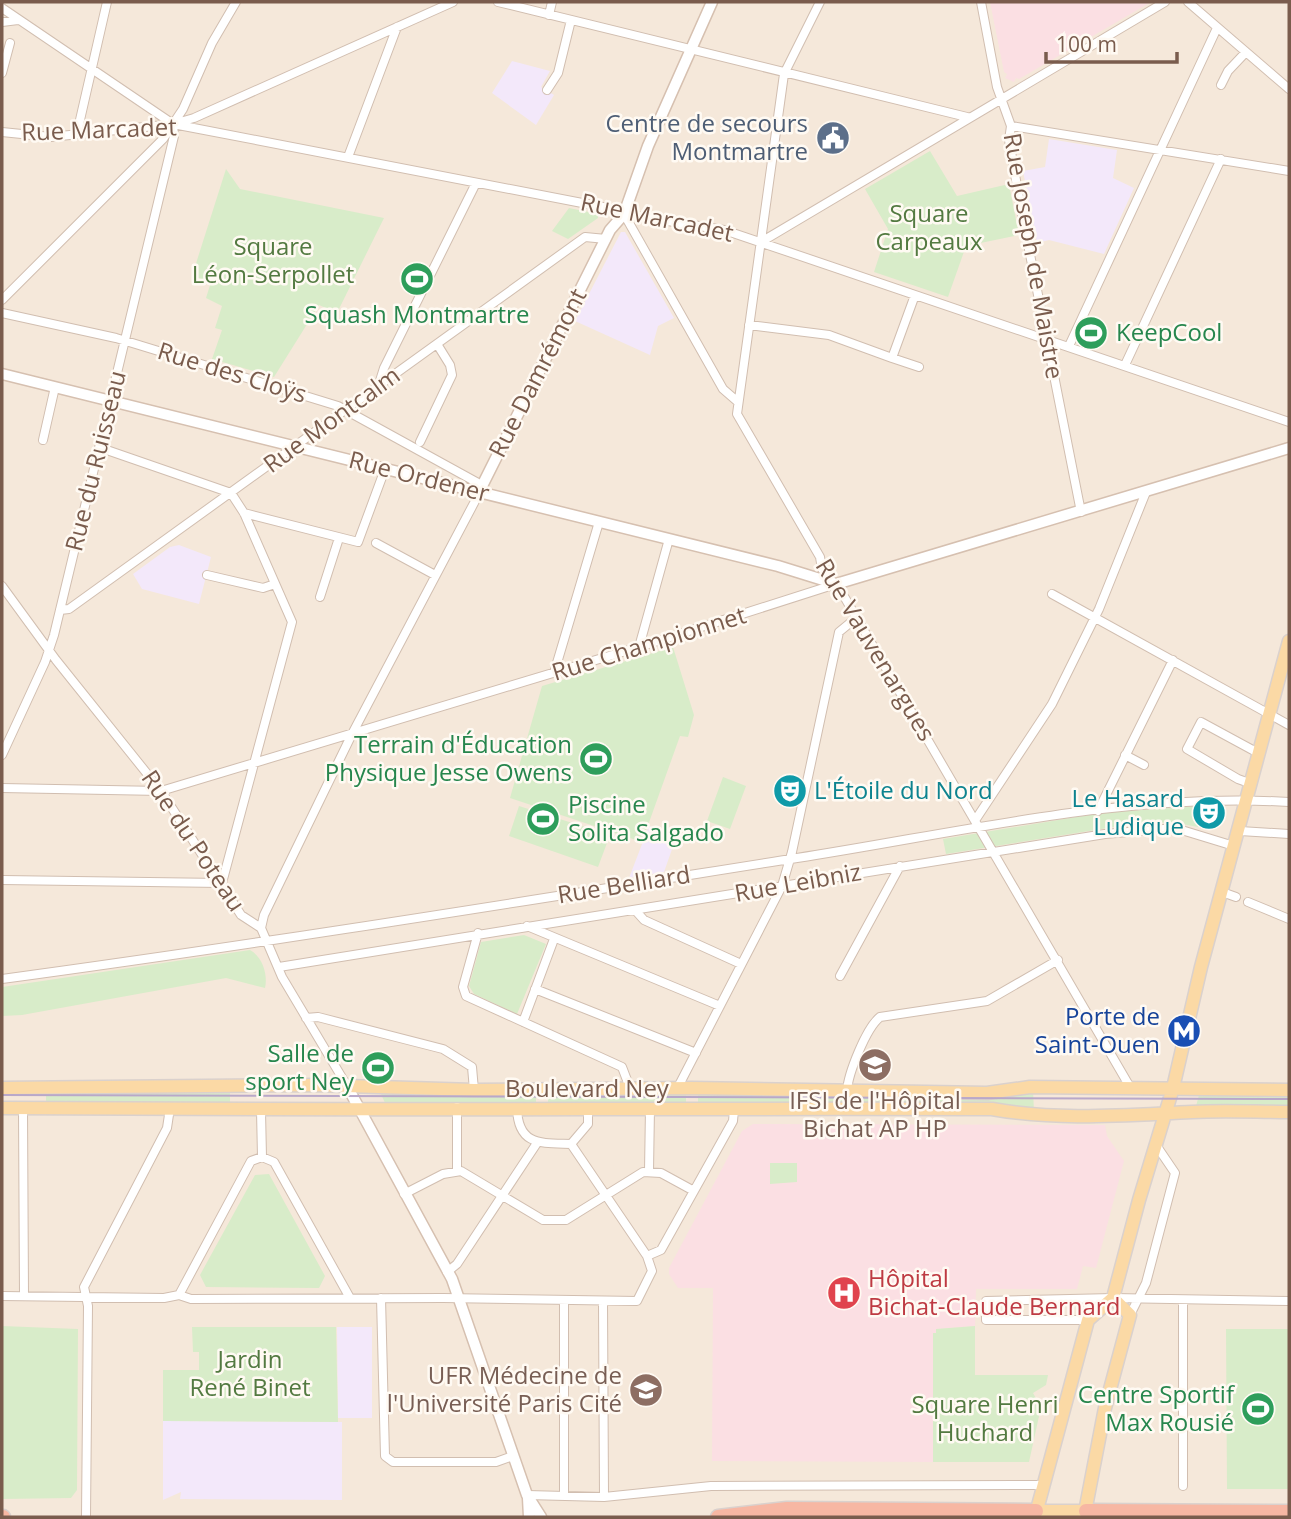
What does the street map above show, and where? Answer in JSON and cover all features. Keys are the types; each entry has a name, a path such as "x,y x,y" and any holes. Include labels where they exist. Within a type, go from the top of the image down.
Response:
{"highway":[{"path":"718,1517 787,1509 1036,1514"},
{"path":"1085,1514 1289,1512"}],"main road":[{"name":"Rue Damrémont","path":"478,492 606,239 624,214 648,146 712,2"},
{"name":"Rue Ordener","path":"2,374 806,573 836,584"},
{"name":"Rue Championnet","path":"836,584 1289,448"},
{"path":"1113,1298 1130,1315 1105,1408 1085,1514 1036,1514 1088,1320 1113,1298 1173,1088 1201,967 1240,831 1289,641"},
{"name":"Boulevard Ney","path":"2,1088 347,1086 474,1090 677,1088 987,1093 1030,1087 1288,1086"},
{"name":"Rue du Poteau","path":"347,1086 459,1299 527,1495"},
{"name":"Boulevard Ney","path":"2,1108 261,1111 457,1107 992,1109 1040,1116 1289,1112"},
{"path":"527,1495 529,1517"},
{"path":"527,1495 541,1517"}],"street":[{"path":"77,133 107,2"},
{"path":"2,300 153,149 173,124 183,109 212,43 236,2"},
{"path":"173,124 209,111 453,2"},
{"path":"498,2 967,117"},
{"path":"549,15 552,2"},
{"path":"738,402 784,74 814,6 820,2"},
{"name":"Rue Joseph de Maistre","path":"981,2 997,88 1003,98 1011,126 1009,140 1081,512"},
{"path":"761,242 967,117 1165,2"},
{"path":"1188,2 1289,89"},
{"path":"2,8 173,124"},
{"path":"2,22 18,20"},
{"path":"547,90 558,73 571,20"},
{"path":"348,157 397,27"},
{"path":"1069,346 1217,29"},
{"path":"2,73 10,43"},
{"path":"1221,85 1228,71 1246,52"},
{"name":"Rue Marcadet","path":"2,132 51,137 173,124 608,208 624,214 724,230 1289,422"},
{"name":"Rue du Ruisseau","path":"2,755 49,651 169,158 174,136 173,124"},
{"path":"1011,126 1289,170"},
{"path":"153,149 169,158"},
{"path":"1125,365 1221,159"},
{"path":"379,384 384,368 476,183"},
{"name":"Rue Vauvenargues","path":"624,214 723,389 738,402 737,414 820,557 822,569 836,584 1130,1087"},
{"name":"Rue Montcalm","path":"60,610 69,609 585,237 606,239"},
{"path":"892,358 915,295"},
{"name":"Rue des Cloÿs","path":"2,313 125,341 346,410 471,477 478,483 478,492"},
{"path":"750,325 829,335 919,367"},
{"path":"420,442 452,375 450,365 437,344"},
{"path":"43,440 55,387"},
{"path":"2,880 222,883 292,622 244,513 232,493 100,448"},
{"path":"244,513 358,542 385,469"},
{"name":"Rue Damrémont","path":"261,928 264,915 352,734 478,492"},
{"path":"977,824 1052,704 1096,617 1146,492"},
{"path":"554,673 599,522"},
{"path":"320,597 339,538"},
{"path":"639,647 669,539"},
{"path":"376,543 435,575"},
{"path":"207,575 263,587 275,584"},
{"name":"Rue Championnet","path":"2,788 161,791 639,647 836,584"},
{"name":"Rue du Poteau","path":"2,586 49,651 161,791 241,915 261,928 265,943 347,1086"},
{"path":"1052,594 1289,725"},
{"path":"677,1088 782,886 839,632 856,618"},
{"path":"1098,811 1172,660"},
{"path":"1252,784 1238,779 1187,749 1201,722 1260,754"},
{"path":"1125,755 1144,765"},
{"name":"Rue Belliard","path":"2,979 265,943 790,859 977,824 1098,811 1248,800 1289,802"},
{"name":"Rue Leibniz","path":"279,967 1105,834 1175,828 1234,846"},
{"path":"1240,831 1289,834"},
{"path":"840,976 900,866"},
{"path":"1222,892 1236,897"},
{"path":"1248,902 1289,919"},
{"path":"635,910 643,920 741,964"},
{"path":"527,926 720,1006"},
{"path":"478,933 463,991 466,996 622,1067 630,1088"},
{"path":"523,1021 554,939"},
{"path":"848,1091 848,1079 872,1026 880,1017 987,1001 1058,960"},
{"path":"535,989 696,1053"},
{"path":"306,1018 318,1017 443,1049 472,1066 474,1090"},
{"path":"457,1107 457,1171"},
{"path":"86,1516 84,1287 89,1272 167,1128 170,1108"},
{"path":"517,1108 518,1123 527,1137 537,1143 571,1144 588,1125 589,1109"},
{"path":"649,1171 650,1108"},
{"path":"23,1109 24,1296"},
{"path":"647,1256 661,1250 733,1121 734,1110"},
{"path":"261,1111 261,1157"},
{"path":"447,1272 457,1264 537,1143"},
{"path":"2,1296 164,1298 178,1295 191,1299 638,1301 652,1271 647,1256 571,1144"},
{"path":"1130,1315 1140,1299 1175,1173 1156,1145"},
{"path":"178,1295 251,1161 261,1157 274,1162 350,1298"},
{"path":"404,1195 443,1174 457,1171 471,1175 541,1220 563,1220 633,1177 649,1171 660,1173 694,1191"},
{"path":"381,1298 385,1456 393,1461 496,1462 513,1456"},
{"path":"1088,1320 986,1320 986,1301 1113,1298 1289,1301"},
{"path":"564,1300 564,1496"},
{"path":"1183,1486 1184,1300"},
{"path":"603,1301 604,1497"},
{"path":"527,1495 604,1497 711,1486 1044,1485"}],"shaded area":[{"path":"2,2 1289,2 1289,1517 2,1517"},
{"path":"990,2 1151,2 1019,79 1016,78 1014,82 1005,78 1007,74 1004,72"},
{"path":"512,61 550,71 541,87 554,95 536,125 492,93"},
{"path":"1049,139 1117,150 1113,178 1134,188 1104,254 1049,240 1037,243 1023,171 1045,167"},
{"path":"621,232 625,232 674,318 658,326 650,355 575,321"},
{"path":"179,545 211,557 199,604 142,589 133,574 170,547"},
{"path":"649,826 677,835 664,872 629,878"},
{"name":"Hôpital Bichat-Claude Bernard","path":"753,1124 1105,1125 1107,1136 1124,1161 1096,1268 1083,1266 1077,1289 976,1289 975,1326 937,1329 936,1333 933,1333 933,1462 712,1461 713,1288 678,1288 669,1274 669,1268 742,1131"},
{"path":"337,1327 372,1327 372,1418 338,1418"},
{"path":"163,1421 342,1422 342,1500 180,1499 181,1492 163,1500"}],"green space":[{"name":"Square Carpeaux","path":"930,151 957,196 1009,184 1019,235 966,246 948,297 874,272 888,229 865,189"},
{"name":"Square Léon-Serpollet","path":"226,169 240,189 384,218 337,313 319,305 274,377 212,359 222,330 215,328 222,306 206,298 211,282 192,276"},
{"path":"569,208 598,214 598,218 568,239 552,231"},
{"name":"Terrain d'Éducation Physique Jesse Owens","path":"673,647 694,715 688,737 680,736 642,842 510,798 542,686"},
{"path":"723,777 746,786 730,829 707,821"},
{"name":"Piscine Solita Salgado","path":"519,806 610,835 598,867 509,836"},
{"path":"1198,806 1198,827 1171,822 1120,826 946,854 943,839 1100,813"},
{"path":"524,935 546,944 517,1014 474,994 469,986 481,942"},
{"path":"250,950 264,967 265,988 226,978 22,1015 2,1016 2,987"},
{"path":"224,1089 224,1093 230,1093 230,1102 224,1102 224,1107 178,1102 46,1102 46,1093 181,1093"},
{"path":"1033,1090 1034,1111 698,1106 698,1093"},
{"path":"536,1093 536,1105 385,1103 381,1094"},
{"path":"548,1093 686,1093 686,1106 548,1105"},
{"path":"1289,1094 1289,1107 1196,1106 1199,1095"},
{"path":"770,1163 797,1163 797,1182 770,1184"},
{"path":"269,1174 325,1276 319,1288 206,1287 200,1275 255,1175"},
{"path":"2,1326 78,1329 77,1490 71,1498 2,1499"},
{"name":"Square Henri Huchard","path":"975,1326 975,1375 1048,1375 1046,1385 1033,1393 1041,1407 1029,1462 933,1462 933,1333 936,1333 936,1329"},
{"name":"Jardin René Binet","path":"192,1327 336,1327 338,1422 163,1421 163,1370 199,1370 199,1352 193,1352"},
{"name":"Centre Sportif Max Rousié","path":"1226,1329 1289,1329 1289,1489 1227,1489"}],"tram line":[{"path":"2,1095 1289,1099"}],"place":[{"name":"Centre de secours Montmartre","path":"833,138"},
{"name":"Squash Montmartre","path":"417,279"},
{"name":"KeepCool","path":"1091,333"},
{"name":"Terrain d'Éducation Physique Jesse Owens","path":"596,759"},
{"name":"L'Étoile du Nord","path":"790,791"},
{"name":"Le Hasard Ludique","path":"1209,813"},
{"name":"Piscine Solita Salgado","path":"543,819"},
{"name":"Porte de Saint-Ouen","path":"1184,1031"},
{"name":"IFSI de l'Hôpital Bichat AP HP","path":"875,1065"},
{"name":"Salle de sport Ney","path":"378,1068"},
{"name":"Hôpital Bichat-Claude Bernard","path":"844,1293"},
{"name":"UFR Médecine de l'Université Paris Cité","path":"646,1390"},
{"name":"Centre Sportif Max Rousié","path":"1258,1409"}]}
